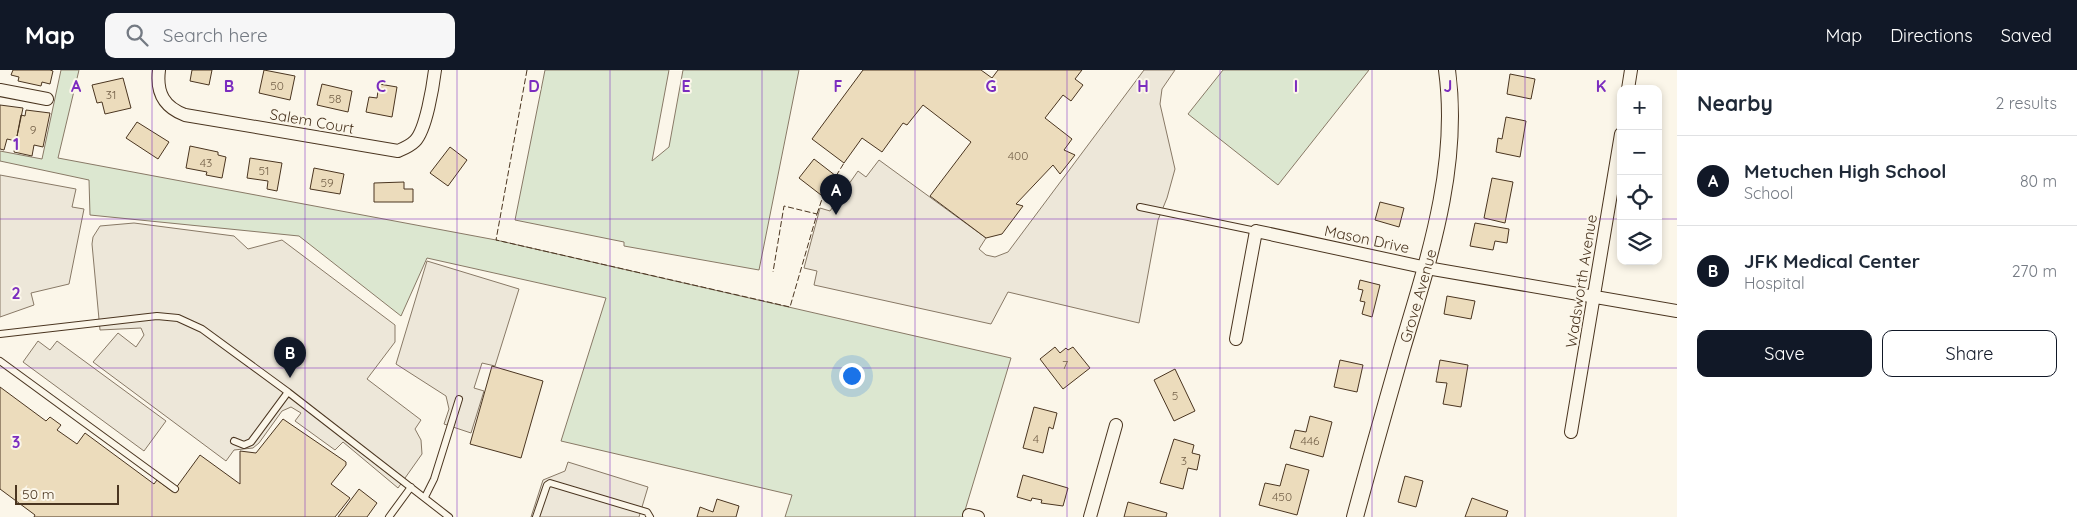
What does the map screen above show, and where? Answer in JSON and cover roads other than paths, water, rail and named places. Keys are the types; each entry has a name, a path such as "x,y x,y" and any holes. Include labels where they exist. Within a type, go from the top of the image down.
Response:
{"street":[{"name":"Salem Court","path":"159,70 159,93 163,101 172,110 185,115 398,151 416,140 422,129 435,70"},
{"name":"Grove Avenue","path":"1355,517 1427,268 1442,205 1447,161 1449,114 1447,70"},
{"path":"1629,85 1631,70"},
{"path":"0,90 47,99"},
{"name":"Wadsworth Avenue","path":"1571,432 1617,159"},
{"name":"Mason Drive","path":"1256,231 1427,268 1677,310"},
{"path":"1236,339 1256,231"},
{"path":"1090,517 1116,425"}],"lane":[{"name":"Mason Drive","path":"1140,207 1256,231"},
{"path":"0,334 157,316 178,318 202,329 288,392 449,517"},
{"path":"0,361 176,489"},
{"path":"234,441 244,445 251,442 288,392"},
{"path":"425,497 434,479 459,399"},
{"path":"536,517 547,485 550,483 647,512 650,517"},
{"path":"389,517 411,487"}],"place":[{"name":"Metuchen High School","path":"836,215"},
{"name":"JFK Medical Center","path":"290,378"}]}
